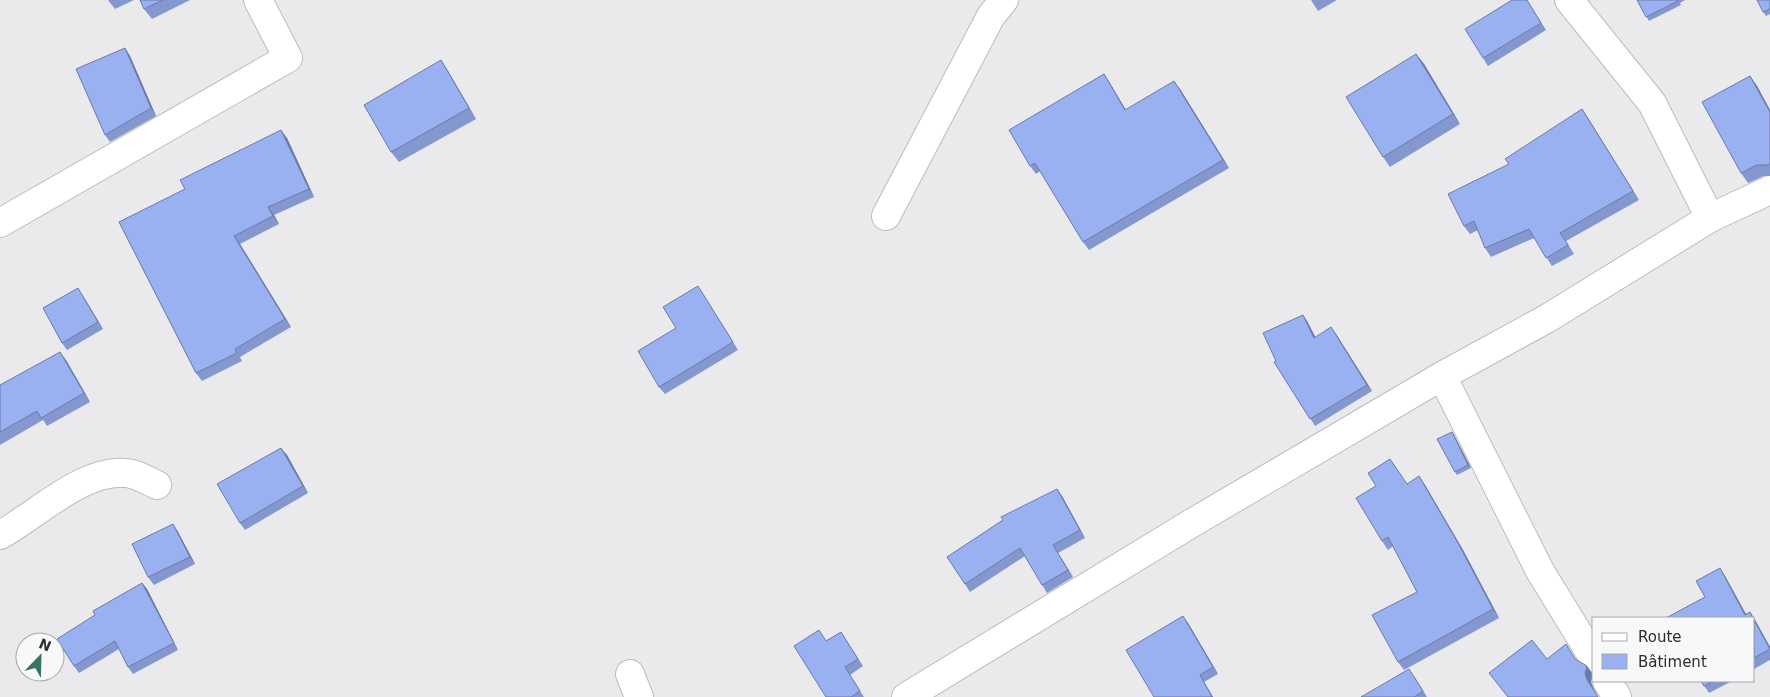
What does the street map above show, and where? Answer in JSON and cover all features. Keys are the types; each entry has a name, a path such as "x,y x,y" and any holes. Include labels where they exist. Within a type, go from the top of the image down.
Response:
{"street":[{"path":"0,223 288,58 258,0"},
{"path":"886,216 991,16 1004,0"},
{"path":"1569,0 1652,103 1710,218"},
{"path":"906,697 933,690 1192,523 1442,376 1548,318 1710,218 1770,190"},
{"path":"1442,376 1540,571 1592,656"},
{"path":"0,535 73,488 101,475 127,472 157,485"},
{"path":"1608,682 1617,697"}],"building":[{"path":"140,0 163,0 144,9"},
{"path":"1512,0 1527,0 1541,23 1483,58 1465,29"},
{"path":"1637,0 1678,0 1678,1 1646,17"},
{"path":"1757,0 1770,0 1770,9 1763,12"},
{"path":"125,48 151,108 105,135 76,69"},
{"path":"1416,54 1453,114 1383,157 1346,97"},
{"path":"441,60 469,108 391,152 364,105"},
{"path":"1104,74 1125,110 1174,81 1223,160 1083,242 1035,163 1030,166 1009,130"},
{"path":"1750,76 1770,112 1770,164 1757,165 1741,173 1702,102"},
{"path":"1582,109 1633,191 1560,233 1568,245 1546,258 1529,229 1485,248 1474,221 1464,226 1448,194 1509,164 1505,159"},
{"path":"281,130 309,189 268,207 273,216 234,236 285,319 235,349 237,353 196,373 119,222 185,189 180,180"},
{"path":"698,286 733,342 659,387 638,351 676,328 663,307"},
{"path":"78,288 98,322 62,343 43,308"},
{"path":"1303,315 1314,338 1331,327 1367,385 1310,419 1274,362 1276,361 1263,333"},
{"path":"60,352 84,393 41,418 37,411 0,432 0,385"},
{"path":"1452,432 1468,465 1455,472 1437,439"},
{"path":"281,448 303,486 240,523 217,484"},
{"path":"1390,459 1407,484 1419,476 1457,541 1493,609 1398,662 1372,615 1417,592 1388,537 1382,541 1356,498 1376,486 1368,473"},
{"path":"1057,489 1080,530 1053,545 1068,570 1042,585 1020,548 965,584 947,557 1003,520 1001,517"},
{"path":"173,524 190,557 148,577 132,544"},
{"path":"1720,568 1745,615 1750,612 1752,617 1668,617 1705,597 1696,581"},
{"path":"142,583 174,643 128,667 115,641 74,666 65,652 65,634 95,615 93,611"},
{"path":"1183,616 1213,667 1200,675 1212,697 1154,697 1126,650"},
{"path":"1755,622 1770,649 1755,657"},
{"path":"819,630 826,641 841,632 858,659 845,667 860,691 851,697 826,697 794,646"},
{"path":"1532,640 1547,659 1566,644 1575,659 1587,666 1585,673 1587,680 1598,697 1508,697 1489,673"},
{"path":"1409,669 1423,691 1414,697 1361,697"},
{"path":"1702,682 1711,682 1704,686"}]}
